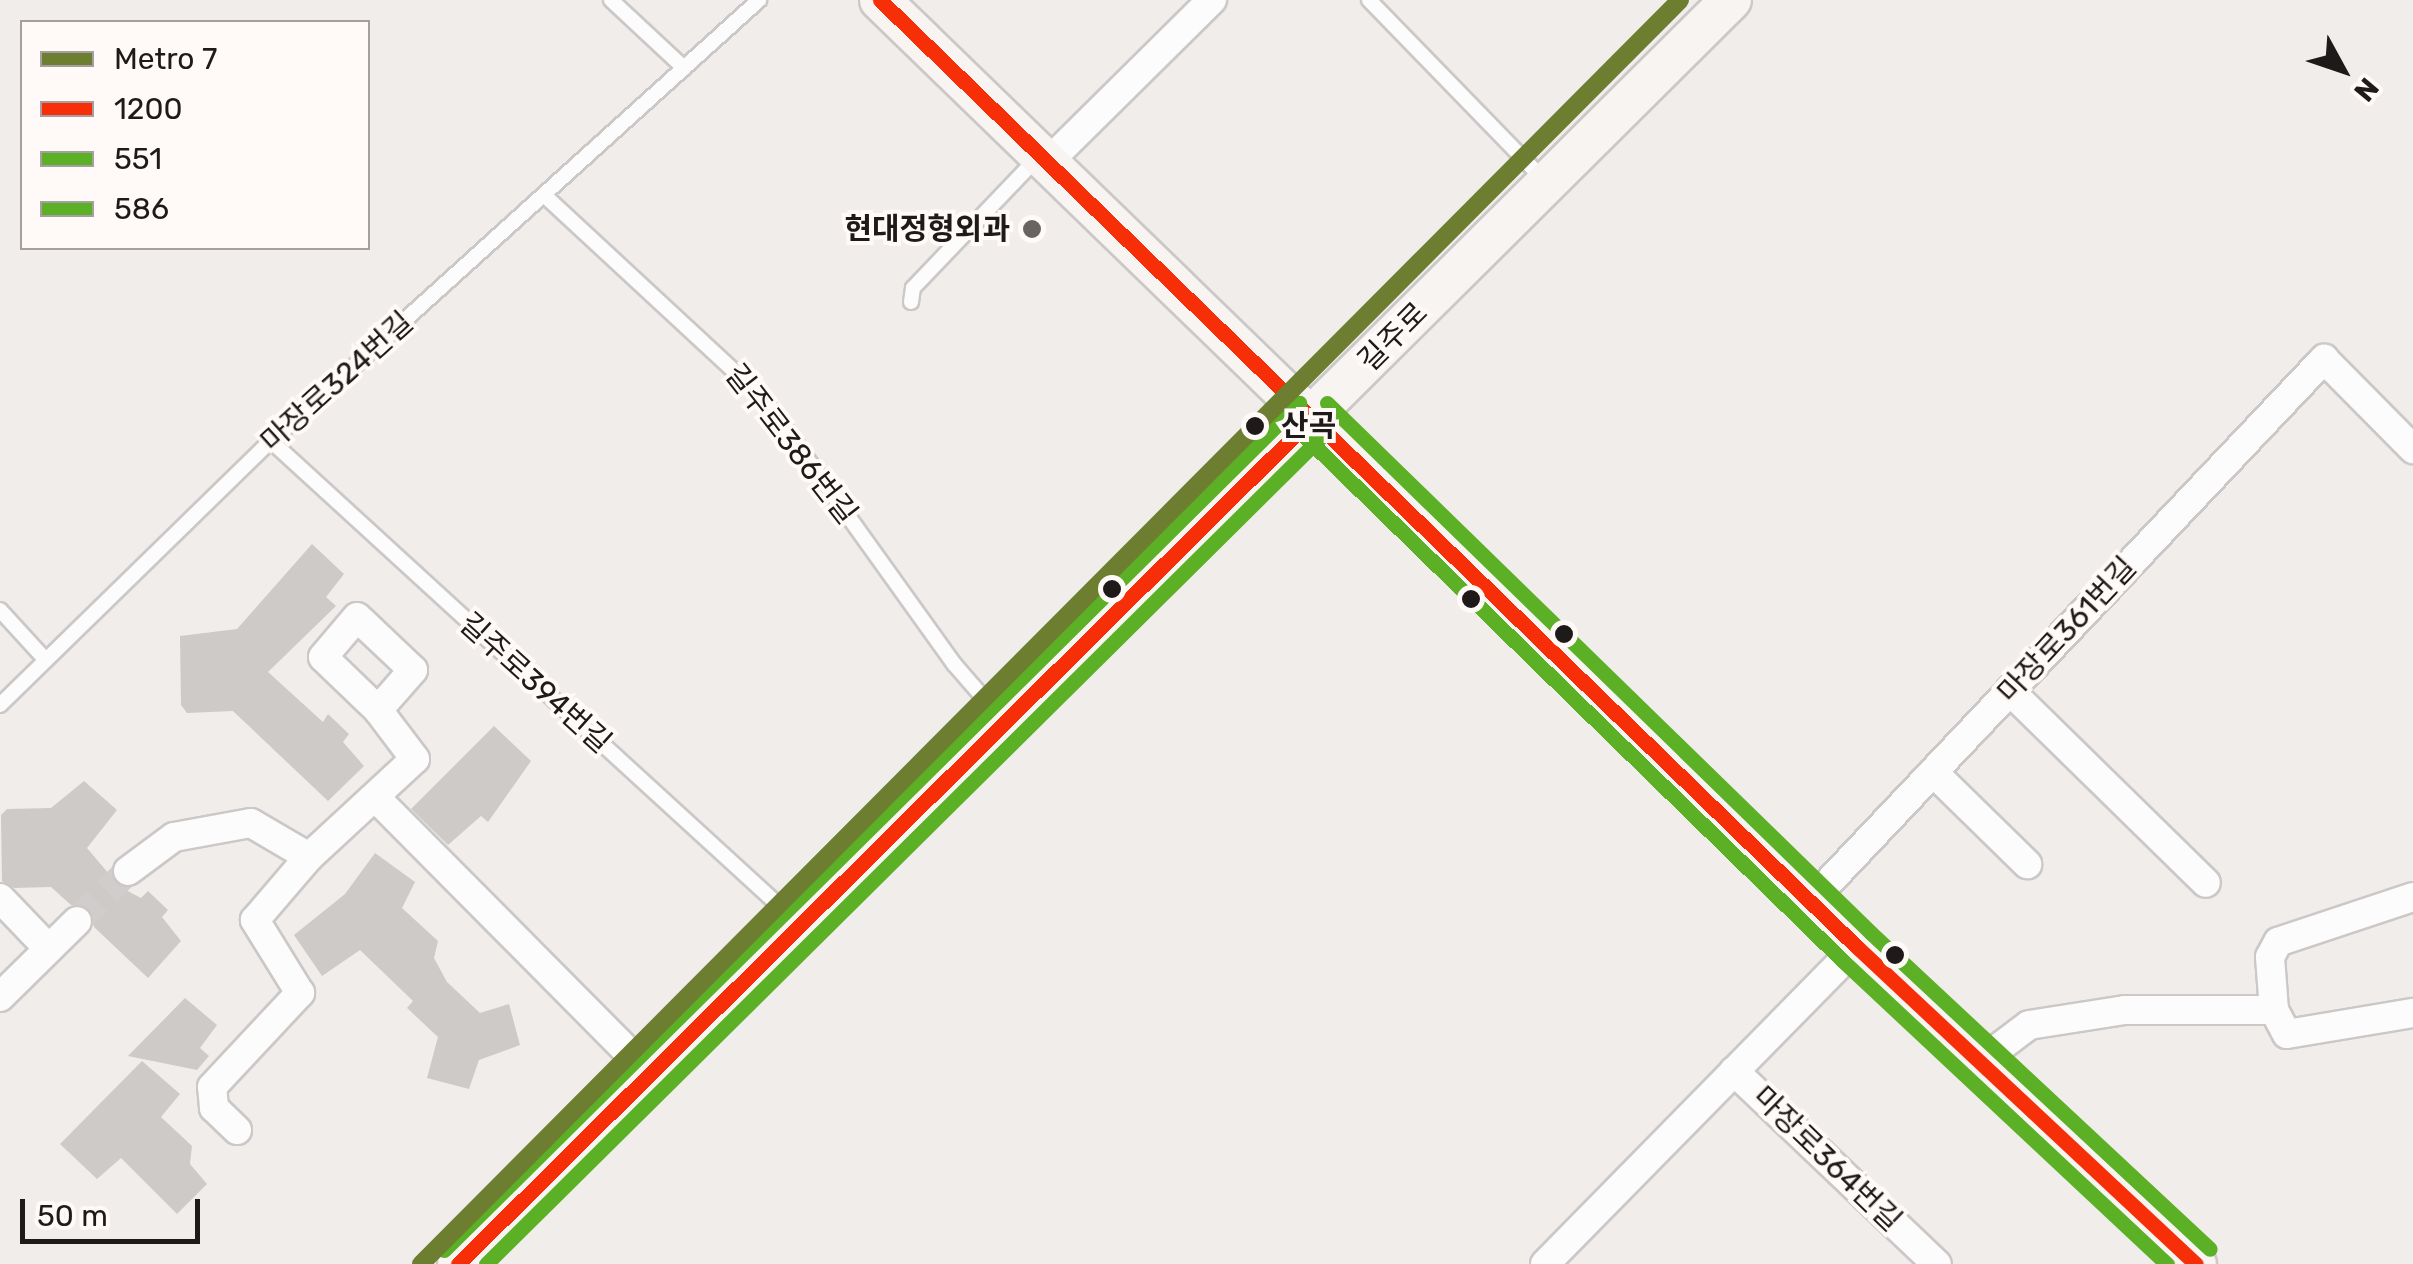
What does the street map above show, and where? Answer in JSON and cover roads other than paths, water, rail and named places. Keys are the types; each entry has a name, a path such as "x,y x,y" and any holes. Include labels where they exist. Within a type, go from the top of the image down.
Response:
{"main road":[{"path":"880,0 1810,902 1984,1059 2196,1264"},
{"name":"길주로","path":"458,1264 1731,0"}],"street":[{"path":"1044,159 1212,0"},
{"name":"마장로361번길","path":"1810,902 2324,359 2413,449"},
{"path":"2010,691 2206,883"},
{"path":"237,1130 214,1108 212,1088 300,993 255,920 309,857 415,759 378,710"},
{"path":"1933,772 2027,864"},
{"path":"376,798 650,1074"},
{"path":"128,871 174,837 251,823 309,857"},
{"path":"2413,897 2278,942 2270,957 2274,1010 2280,1029 2296,1035 2413,1013"},
{"path":"0,898 48,948"},
{"path":"0,997 78,921"},
{"name":"마장로364번길","path":"1545,1264 1857,947"},
{"path":"1984,1059 2028,1024 2125,1010 2274,1010"},
{"name":"마장로364번길","path":"1734,1072 1928,1255"}],"lane":[{"path":"611,0 684,68"},
{"name":"마장로324번길","path":"0,705 271,441 759,0"},
{"path":"1368,0 1547,183"},
{"path":"911,302 914,288 1044,159"},
{"name":"길주로386번길","path":"544,194 764,400 954,664 1004,722"},
{"name":"길주로394번길","path":"271,441 800,925"},
{"path":"0,610 44,658"}],"tunnel":[{"path":"77,921 128,871"}],"metro line":[{"name":"7","path":"421,1264 1680,0"}],"place":[{"name":"현대정형외과","path":"1032,229"},
{"name":"산곡","path":"1255,426"}]}
